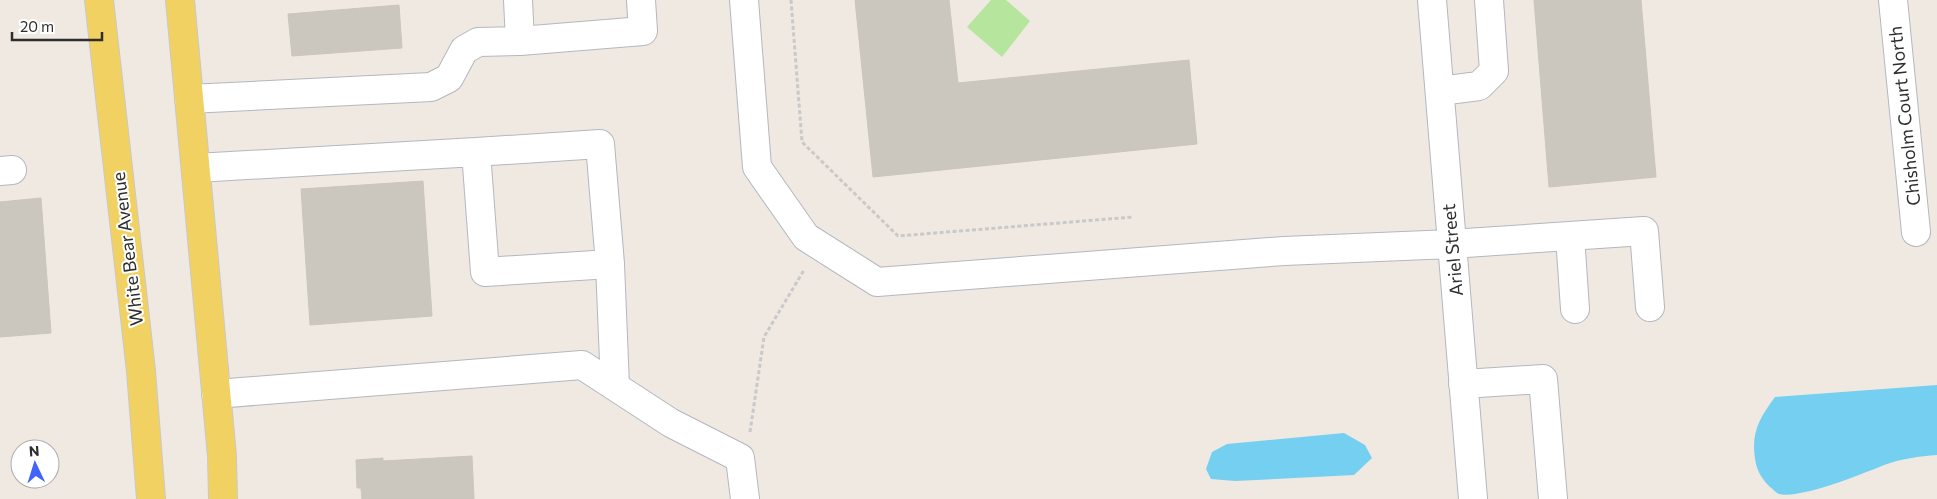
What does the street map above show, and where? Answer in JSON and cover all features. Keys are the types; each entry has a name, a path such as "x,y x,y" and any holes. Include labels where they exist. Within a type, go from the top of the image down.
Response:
{"main road":[{"name":"White Bear Avenue","path":"99,0 141,371 152,499"},
{"path":"180,0 224,499"}],"street":[{"path":"518,0 520,41"},
{"path":"190,99 431,87 449,78 464,50 478,42 520,41 643,31 641,0"},
{"path":"744,0 757,167 806,237 877,282 1284,251 1452,244 1644,230 1650,307"},
{"name":"Ariel Street","path":"1432,0 1473,499"},
{"path":"1440,91 1479,86 1494,71 1490,0"},
{"name":"Chisholm Court North","path":"1893,0 1916,232"},
{"path":"196,168 600,144 610,264 615,386"},
{"path":"476,152 486,272 610,264"},
{"path":"1570,236 1575,309"},
{"path":"216,394 582,365 670,423 740,458 745,499"},
{"path":"1464,384 1543,379 1553,499"}],"path":[{"path":"791,0 802,142 898,236 1133,217"},
{"path":"740,458 748,444 764,337 819,245"}],"green space":[{"path":"991,0 1006,0 1030,21 1002,57 967,27"}],"water":[{"path":"1937,385 1937,455 1897,461 1831,485 1789,495 1777,493 1758,471 1754,454 1755,436 1764,413 1775,397"},
{"path":"1344,433 1365,445 1372,458 1354,475 1235,481 1211,479 1206,469 1212,452 1227,444"}],"building":[{"path":"855,0 949,0 958,83 1189,60 1197,144 873,177"},
{"path":"1534,0 1641,0 1656,177 1549,187"},
{"path":"399,5 402,48 292,56 288,14"},
{"path":"423,181 432,316 310,325 301,189"},
{"path":"41,198 51,333 0,337 0,202"},
{"path":"472,456 474,499 362,499 361,488 357,488 356,460 383,458 383,461"}]}
